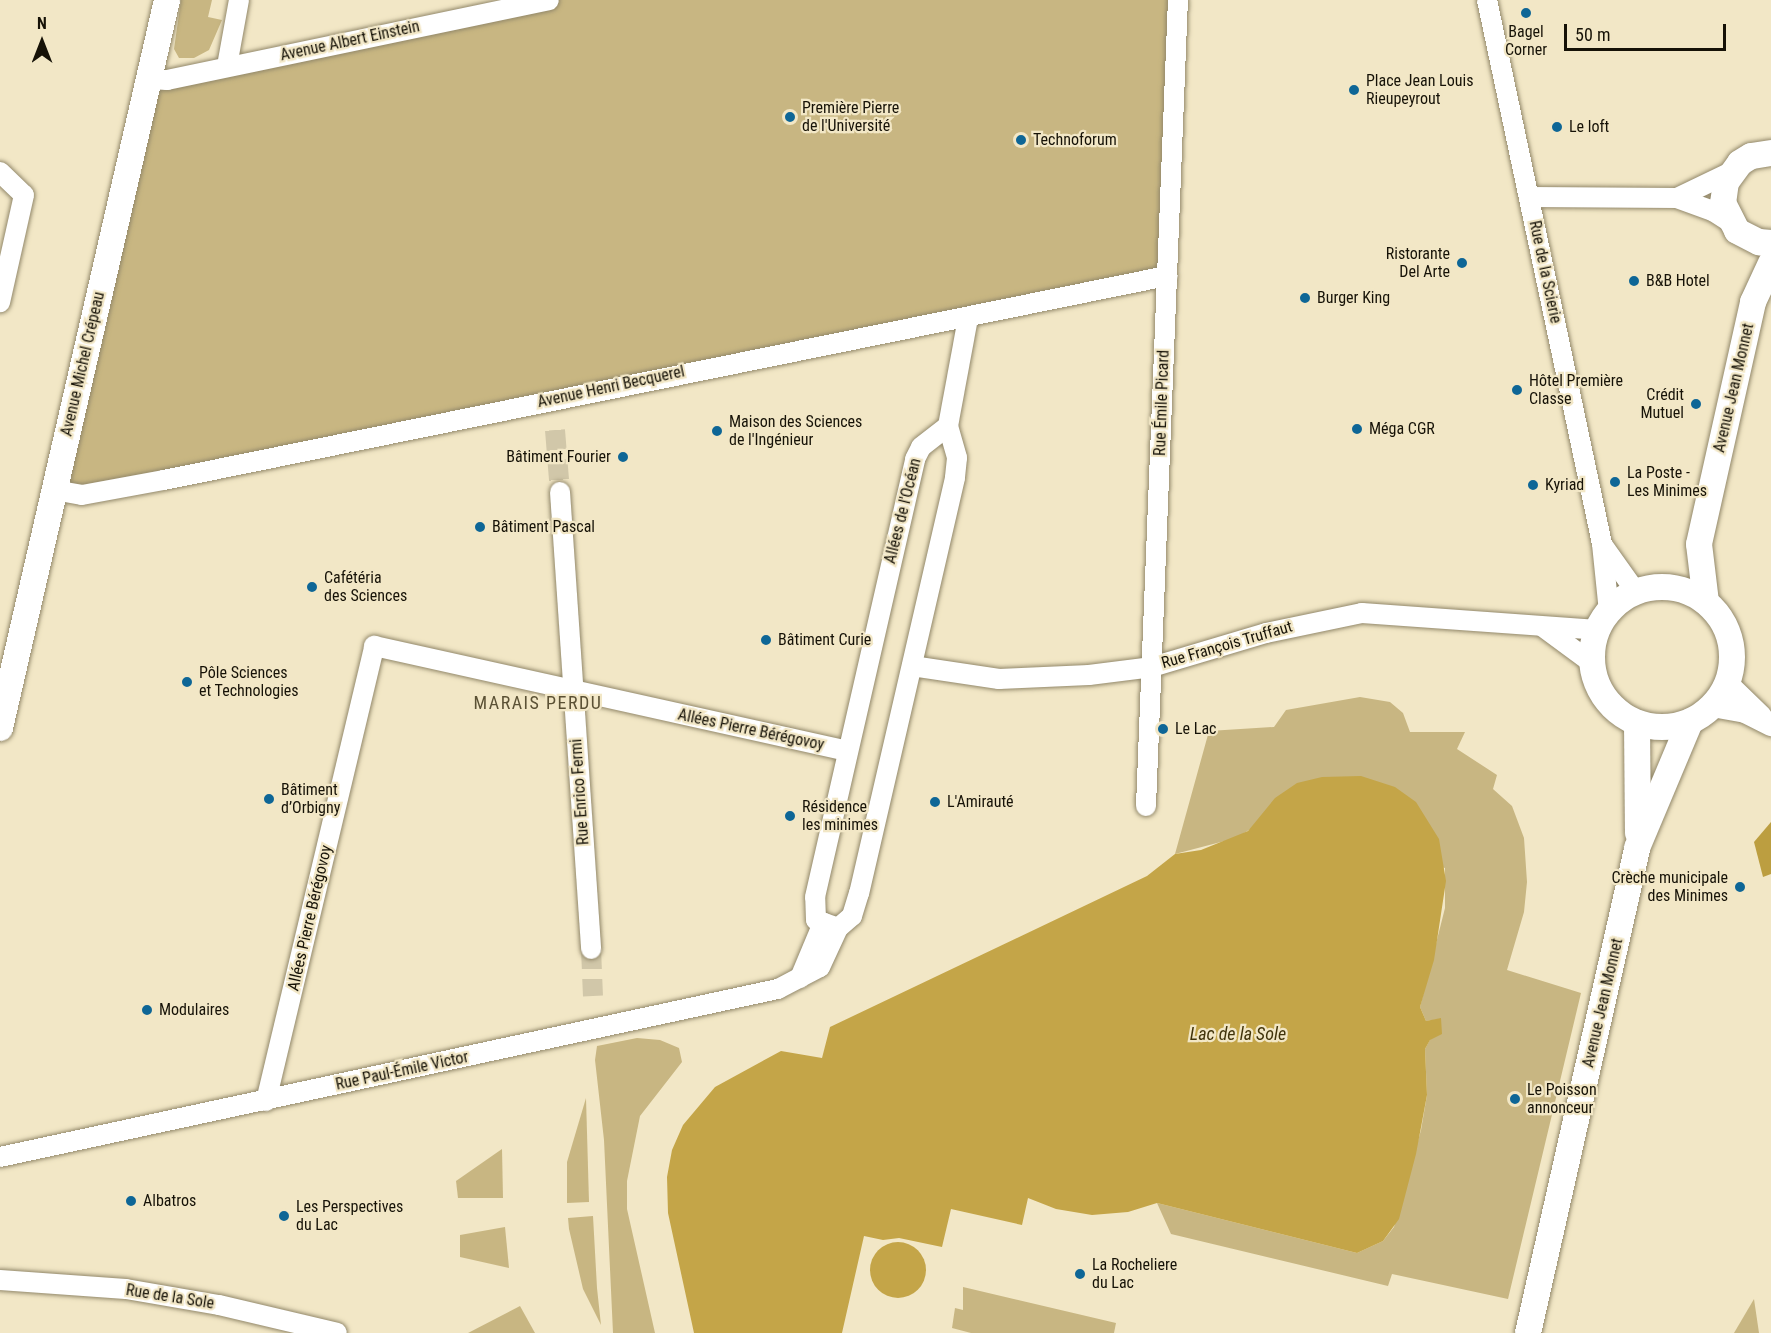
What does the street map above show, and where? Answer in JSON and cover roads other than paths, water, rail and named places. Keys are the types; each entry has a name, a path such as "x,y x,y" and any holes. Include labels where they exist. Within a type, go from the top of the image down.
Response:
{"street":[{"name":"Avenue Michel Crépeau","path":"0,728 151,79 166,0"},
{"path":"227,66 239,0"},
{"name":"Avenue Albert Einstein","path":"151,79 227,66 524,2 549,0"},
{"name":"Rue Émile Picard","path":"1146,806 1178,0"},
{"name":"Rue de la Scierie","path":"1487,0 1602,544 1603,621"},
{"path":"1677,198 1731,172 1751,156 1771,153"},
{"path":"0,172 24,195 0,302"},
{"name":"Avenue Jean Monnet","path":"1731,172 1723,203 1738,230 1754,302"},
{"path":"1530,197 1677,198 1713,211 1738,230 1771,243"},
{"name":"Avenue Jean Monnet","path":"1706,602 1699,544 1754,302 1771,263"},
{"name":"Avenue Henri Becquerel","path":"54,490 82,495 164,480 845,339 968,318 1167,276"},
{"path":"831,926 848,922 855,909 955,478 957,458 948,426 968,318"},
{"name":"Allées de l'Océan","path":"831,926 816,920 815,897 915,459 921,447 948,426"},
{"name":"Rue Enrico Fermi","path":"560,492 591,949"},
{"name":"Rue de la Scierie","path":"1602,544 1636,592"},
{"name":"Avenue Jean Monnet","path":"1668,587 1699,544"},
{"path":"1543,627 1592,663 1606,699 1637,723 1654,727 1690,722 1712,707 1728,684 1732,669 1730,639 1725,625 1706,602 1668,587 1636,592 1603,621 1592,663"},
{"name":"Rue François Truffaut","path":"912,666 999,679 1089,675 1152,666 1266,633 1362,613 1543,627 1603,621"},
{"name":"Allées Pierre Bérégovoy","path":"266,1101 375,646 573,693 847,751"},
{"path":"1728,684 1771,724"},
{"path":"1712,707 1745,713 1771,724"},
{"name":"Avenue Jean Monnet","path":"1528,1333 1637,848 1690,722"},
{"name":"Avenue Jean Monnet","path":"1637,723 1637,848"},
{"name":"Rue Paul-Émile Victor","path":"0,1157 778,989 826,961 831,926"},
{"name":"Rue de la Sole","path":"0,1280 126,1290 219,1305 337,1333"}],"water":[{"name":"Lac de la Sole","path":"1361,776 1395,787 1416,802 1439,839 1446,881 1434,960 1420,1007 1426,1021 1441,1018 1442,1034 1430,1040 1425,1049 1427,1095 1416,1154 1399,1219 1383,1241 1357,1253 1157,1203 1128,1212 1092,1215 1056,1209 1028,1198 1022,1225 951,1209 942,1247 899,1238 883,1240 864,1236 842,1333 694,1333 668,1213 667,1177 672,1150 683,1125 715,1087 781,1051 822,1058 830,1027 1147,876 1175,854 1201,850 1248,831 1275,798 1297,783 1322,777"},
{"path":"898,1242 909,1244 918,1250 924,1259 926,1270 924,1281 918,1290 909,1296 898,1298 887,1296 878,1290 872,1281 870,1270 872,1259 878,1250 887,1244"}],"tunnel":[{"path":"555,430 560,492"},
{"path":"591,949 593,996"}],"place":[{"name":"Bagel Corner","path":"1526,13"},
{"name":"Place Jean Louis Rieupeyrout","path":"1354,90"},
{"name":"Première Pierre de l'Université","path":"790,117"},
{"name":"Le loft","path":"1557,127"},
{"name":"Technoforum","path":"1021,140"},
{"name":"Ristorante Del Arte","path":"1462,263"},
{"name":"B&B Hotel","path":"1634,281"},
{"name":"Burger King","path":"1305,298"},
{"name":"Hôtel Première Classe","path":"1517,390"},
{"name":"Crédit Mutuel","path":"1696,404"},
{"name":"Méga CGR","path":"1357,429"},
{"name":"Maison des Sciences de l'Ingénieur","path":"717,431"},
{"name":"Bâtiment Fourier","path":"623,457"},
{"name":"La Poste - Les Minimes","path":"1615,482"},
{"name":"Kyriad","path":"1533,485"},
{"name":"Bâtiment Pascal","path":"480,527"},
{"name":"Cafétéria des Sciences","path":"312,587"},
{"name":"Bâtiment Curie","path":"766,640"},
{"name":"Pôle Sciences et Technologies","path":"187,682"},
{"name":"Le Lac","path":"1163,729"},
{"name":"Bâtiment d’Orbigny","path":"269,799"},
{"name":"L'Amirauté","path":"935,802"},
{"name":"Résidence les minimes","path":"790,816"},
{"name":"Crèche municipale des Minimes","path":"1740,887"},
{"name":"Modulaires","path":"147,1010"},
{"name":"Le Poisson annonceur","path":"1515,1099"},
{"name":"Albatros","path":"131,1201"},
{"name":"Les Perspectives du Lac","path":"284,1216"},
{"name":"La Rocheliere du Lac","path":"1080,1274"}],"district":[{"name":"MARAIS PERDU","path":"538,703"}]}
